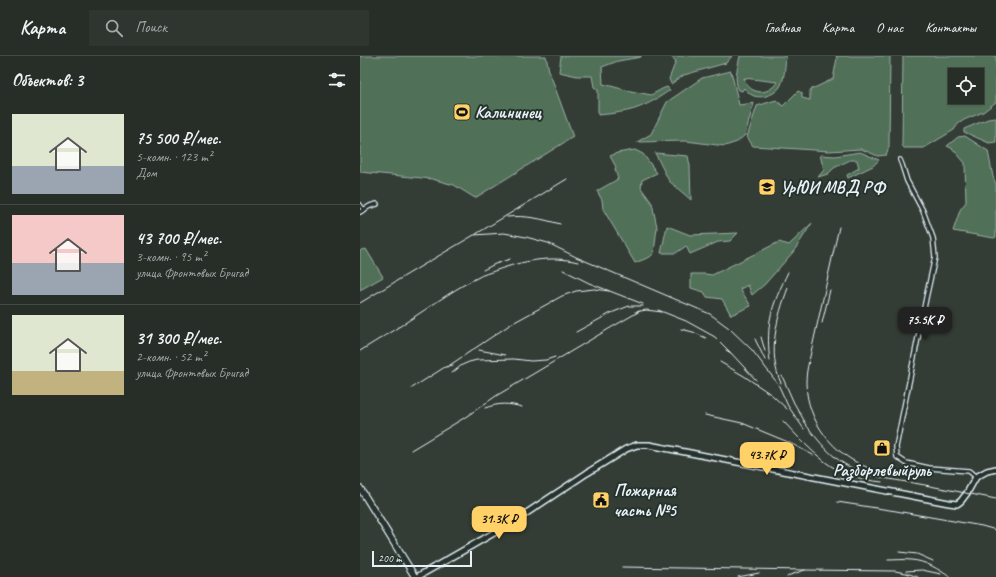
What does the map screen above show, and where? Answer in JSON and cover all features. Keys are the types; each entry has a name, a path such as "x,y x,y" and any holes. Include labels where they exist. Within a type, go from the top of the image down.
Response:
{"main road":[{"path":"360,488 416,577 513,522 587,473 626,449 637,445 649,445 957,504 962,501 976,477 987,471 996,469"}],"street":[{"path":"900,160 907,181 923,211 933,238 935,258 896,447 896,454 897,457 906,463 929,468 969,471 976,477"},
{"path":"360,205 362,211 377,204"}],"green space":[{"name":"Калининец","path":"360,56 546,56 549,71 573,137 475,198 454,185 432,179 360,172"},
{"path":"561,56 641,56 618,61 602,67 603,84 651,95 667,87 670,90 641,107 628,111 598,115 598,90 594,87 592,76 577,76 559,72"},
{"path":"670,56 732,56 726,63 684,75 671,84 669,79 676,61"},
{"path":"740,56 786,56 785,70 779,88 769,95 761,97 752,95 744,88 742,91 739,90 736,78","holes":["744,78 777,82 769,90 759,92 750,87"]},
{"path":"836,56 890,56 889,147 886,155 878,156 861,149 829,151 753,146 747,137 757,106 776,100 783,106 798,91 802,93 802,98 810,100 810,90 833,79 837,58"},
{"path":"903,56 996,56 996,102 983,112 964,120 958,124 954,130 924,148 904,148 902,145"},
{"path":"731,71 739,105 754,103 745,135 737,142 725,146 686,141 637,142 651,134 667,102 702,78"},
{"path":"996,118 996,142 989,143 964,132 964,129 988,119"},
{"path":"965,136 988,151 993,177 996,184 996,237 994,238 953,231 960,210 966,202 965,163 953,149 947,146 958,137"},
{"path":"635,150 643,154 657,173 642,180 641,188 652,203 657,227 654,253 650,257 635,263 603,209 602,200 597,191 618,179 615,169 616,167 610,156 617,153"},
{"path":"860,152 879,160 873,166 848,178 847,175 859,168 857,160 850,160 834,168 828,174 818,177 824,170 820,155 835,156"},
{"path":"655,153 688,156 690,166 691,200 669,181"},
{"path":"812,223 794,251 765,284 752,295 748,285 740,289 751,306 731,315 722,299 707,297 704,292 691,288 691,274 712,275 779,242 789,245"},
{"path":"667,226 690,235 738,233 730,241 718,242 690,254 686,246 676,253 661,253"},
{"path":"366,249 383,277 360,290 360,251"},
{"path":"753,447 768,450 778,466 750,461"}],"railway":[{"path":"476,234 567,179"},
{"path":"507,217 534,218 560,224"},
{"path":"839,227 806,375 806,383 811,410 824,435 844,455 869,468"},
{"path":"360,303 474,235 504,233 548,243 576,257 710,314 729,328 752,350 778,384 788,406 804,429"},
{"path":"483,270 510,259"},
{"path":"360,351 454,291 482,275 517,264 537,260 557,259 578,262"},
{"path":"563,270 589,283 643,304"},
{"path":"770,361 768,340 771,314 788,272"},
{"path":"781,383 777,371 774,347 777,323 788,288"},
{"path":"447,367 511,324 562,296 576,291 594,289 609,291"},
{"path":"822,323 830,290"},
{"path":"576,332 611,313 629,306 643,306"},
{"path":"635,312 646,310 662,312"},
{"path":"658,310 686,321 715,337 731,353"},
{"path":"411,450 464,418 496,396 640,311"},
{"path":"681,329 693,332 706,338"},
{"path":"761,337 765,351"},
{"path":"755,339 765,360"},
{"path":"479,350 505,355"},
{"path":"726,350 731,353 756,380"},
{"path":"452,373 462,365 477,360 514,359 531,361 546,360 555,357"},
{"path":"720,362 772,395 787,409"},
{"path":"412,388 445,367 453,365"},
{"path":"782,376 794,403 805,422"},
{"path":"485,408 504,404 522,407"},
{"path":"705,415 742,423 788,442 813,455"},
{"path":"783,421 808,447 830,466 852,476 882,482"},
{"path":"803,421 831,454 853,468 874,476 996,499"},
{"path":"837,502 982,526 996,530"},
{"path":"899,552 917,554 933,561"},
{"path":"888,560 922,562 936,568 950,577"},
{"path":"622,567 805,570"},
{"path":"787,577 805,570 895,571 918,577"},
{"path":"906,571 922,570 941,574"},
{"path":"738,577 759,573"}],"place":[{"name":"Калининец","path":"462,112"},
{"name":"УрЮИ МВД РФ","path":"767,187"},
{"name":"Разборлевыйруль","path":"882,448"},
{"name":"Пожарная часть №5","path":"601,500"}]}
